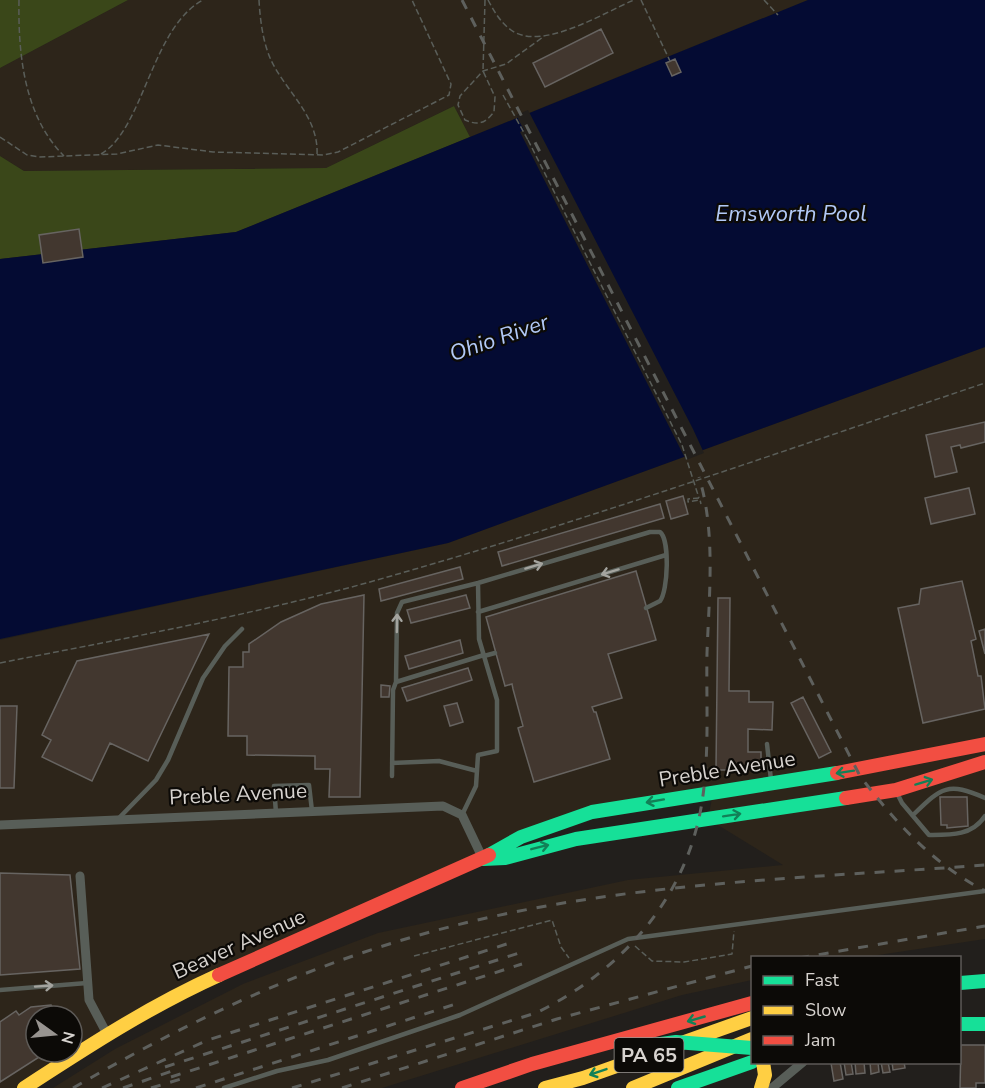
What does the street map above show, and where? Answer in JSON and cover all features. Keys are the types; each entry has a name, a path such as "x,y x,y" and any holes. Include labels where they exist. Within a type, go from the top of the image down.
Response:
{"main road":[{"name":"Preble Avenue","path":"483,859 499,847 552,825 592,812 772,783 985,744"},
{"path":"888,760 896,790"},
{"path":"483,859 505,858 576,839 896,790 985,762"},
{"path":"772,783 776,808"},
{"path":"683,796 687,822"},
{"name":"Beaver Avenue","path":"24,1088 107,1034 184,991 483,859"},
{"path":"961,971 985,969"},
{"path":"961,983 985,981"},
{"path":"462,1088 532,1064 751,1005"},
{"name":"PA 65","path":"545,1088 593,1074 751,1019"},
{"path":"961,1024 985,1024"},
{"name":"PA 65","path":"616,1088 751,1040"},
{"path":"473,1088 624,1049 676,1042 751,1048"},
{"path":"633,1088 689,1063"},
{"path":"678,1088 751,1063"},
{"path":"761,1088 765,1075 763,1064"}],"street":[{"name":"Preble Avenue","path":"0,825 442,806 462,815"},
{"path":"462,815 483,859"},
{"path":"80,876 88,983 93,1012 107,1034"},
{"path":"772,1088 801,1064"}],"lane":[{"path":"392,777 393,690 396,682 400,604 650,532 663,534 666,555 664,595 657,604 646,608"},
{"path":"478,612 666,555"},
{"path":"462,815 476,786 478,755 497,751 497,700 479,639 477,583"},
{"path":"117,820 156,780 168,760 203,678 225,646 242,629"},
{"path":"396,682 495,653"},
{"path":"767,744 772,783"},
{"path":"392,764 439,761 477,771"},
{"path":"276,813 274,786 309,785 312,811"},
{"path":"913,815 937,792 961,788 985,798"},
{"path":"896,790 929,835 960,835 980,824 985,816"},
{"path":"224,1088 277,1071 328,1060 460,1015 628,939 985,891"},
{"path":"0,990 88,983"}],"path":[{"path":"20,0 24,72 34,114 48,140 65,157"},
{"path":"99,155 111,148 129,118 168,38 191,7 203,0"},
{"path":"259,0 260,15 270,58 310,118 318,139 316,155"},
{"path":"0,137 27,155 65,157 99,155 158,145 213,152 316,155 338,152 449,95 451,84 412,0"},
{"path":"486,0 500,20 512,31 527,37 543,37"},
{"path":"486,0 483,71 495,97 494,112 486,122 478,124 465,120 458,105 460,96 483,71 506,64 543,37 634,0"},
{"path":"641,0 670,61"},
{"path":"764,0 778,15"},
{"path":"503,95 682,445 699,498 688,499 688,502 700,500 701,504"},
{"path":"0,663 220,619 377,580 687,485 985,383"},
{"path":"414,956 552,920 561,947 568,958 578,963"},
{"path":"628,939 652,961 684,962 732,954 735,936 732,925"}],"shaded area":[{"path":"128,0 808,0 470,137 454,106 326,168 24,171 0,156 0,68"},
{"path":"985,347 985,939 872,956 751,956 751,980 682,995 382,1088 53,1088 115,1049 243,984 378,933 628,880 783,865 708,819 713,793 592,812 184,991 84,1052 84,1004 24,1004 24,1064 64,1064 24,1088 0,1088 0,640 448,543"}],"green space":[{"path":"0,0 128,0 0,68"},
{"path":"454,106 470,137 236,232 0,259 0,156 24,171 326,168"}],"water":[{"name":"Emsworth Pool","path":"808,0 985,0 985,347 448,543 0,639 0,259 236,232"}],"pier":[{"path":"528,110 704,453 686,460 520,132 524,130 516,115"}],"building":[{"path":"601,29 613,53 545,87 533,63"},
{"path":"675,59 681,72 672,76 666,63"},
{"path":"79,229 83,257 43,263 39,235"},
{"path":"985,422 985,442 961,448 960,445 951,447 957,472 935,477 926,435"},
{"path":"969,488 975,514 931,524 925,498"},
{"path":"683,496 688,514 671,519 666,501"},
{"path":"660,504 664,518 502,566 498,552"},
{"path":"460,567 463,579 381,601 379,589"},
{"path":"636,571 656,640 608,654 622,698 592,707 596,712 610,759 534,782 518,728 523,726 512,684 505,686 486,617"},
{"path":"962,581 976,639 971,641 978,676 981,676 985,709 923,723 898,608 919,604 921,589"},
{"path":"364,595 360,797 329,797 330,769 315,769 315,756 247,755 247,736 228,736 229,667 243,667 243,652 249,652 249,644 281,622 321,604"},
{"path":"466,595 470,608 411,623 407,610"},
{"path":"718,598 730,598 729,691 749,691 749,702 773,702 772,730 748,729 748,752 761,752 761,767 747,767 747,770 716,770"},
{"path":"985,629 985,654 979,631"},
{"path":"209,634 148,761 110,743 92,781 42,757 51,740 42,735 77,661"},
{"path":"460,640 463,653 409,669 405,656"},
{"path":"468,668 472,680 407,701 402,688"},
{"path":"381,685 390,686 389,697 381,697"},
{"path":"803,697 831,752 819,758 791,703"},
{"path":"457,703 463,722 450,726 444,706"},
{"path":"0,706 17,706 14,788 0,788"},
{"path":"940,797 967,797 968,826 947,828 947,825 941,825"},
{"path":"0,873 70,875 80,969 0,975"},
{"path":"16,1011 19,1015 24,1012 24,1064 28,1064 0,1082 0,1022"},
{"path":"961,1045 985,1045 985,1083 976,1083 976,1088 960,1088"},
{"path":"831,1064 840,1064 843,1079 834,1081"},
{"path":"844,1064 851,1064 853,1074 846,1075"},
{"path":"855,1064 864,1064 865,1073 856,1074"},
{"path":"870,1064 878,1064 879,1072 871,1074"},
{"path":"881,1064 888,1064 890,1072 883,1073"},
{"path":"892,1064 904,1064 905,1068 893,1070"}],"railway":[{"path":"462,0 860,776 916,841 948,868 985,891"},
{"path":"292,1088 536,1013 594,977 620,955 663,903 680,874 692,842 701,808 706,770 710,542 699,477"},
{"path":"73,1088 177,1031 282,983 335,962 447,928 505,914 624,894 744,882 985,865"},
{"path":"811,956 985,926"},
{"path":"102,1088 208,1040 516,941"},
{"path":"165,1067 519,953"},
{"path":"171,1077 522,964"},
{"path":"342,1088 557,1019 751,966"},
{"path":"196,1088 462,1002"},
{"path":"123,1088 178,1069"},
{"path":"151,1088 181,1079"}],"traffic: fast":[{"path":"489,855 521,837 592,812 837,773"},
{"path":"483,859 505,858 576,839 846,798"},
{"path":"961,983 985,981"},
{"path":"961,1024 985,1024"},
{"path":"624,1049 676,1042 751,1048"},
{"path":"678,1088 751,1062"}],"traffic: slow":[{"path":"24,1088 95,1042 193,987 219,975"},
{"path":"545,1088 583,1078 751,1018"},
{"path":"633,1088 751,1039"},
{"path":"761,1088 765,1075 763,1064"}],"traffic: jam":[{"path":"837,773 985,744"},
{"path":"846,798 896,790 985,762"},
{"path":"219,975 489,855"},
{"path":"462,1088 532,1064 751,1003"}],"water label":[{"name":"Ohio River","path":"499,338"}]}
